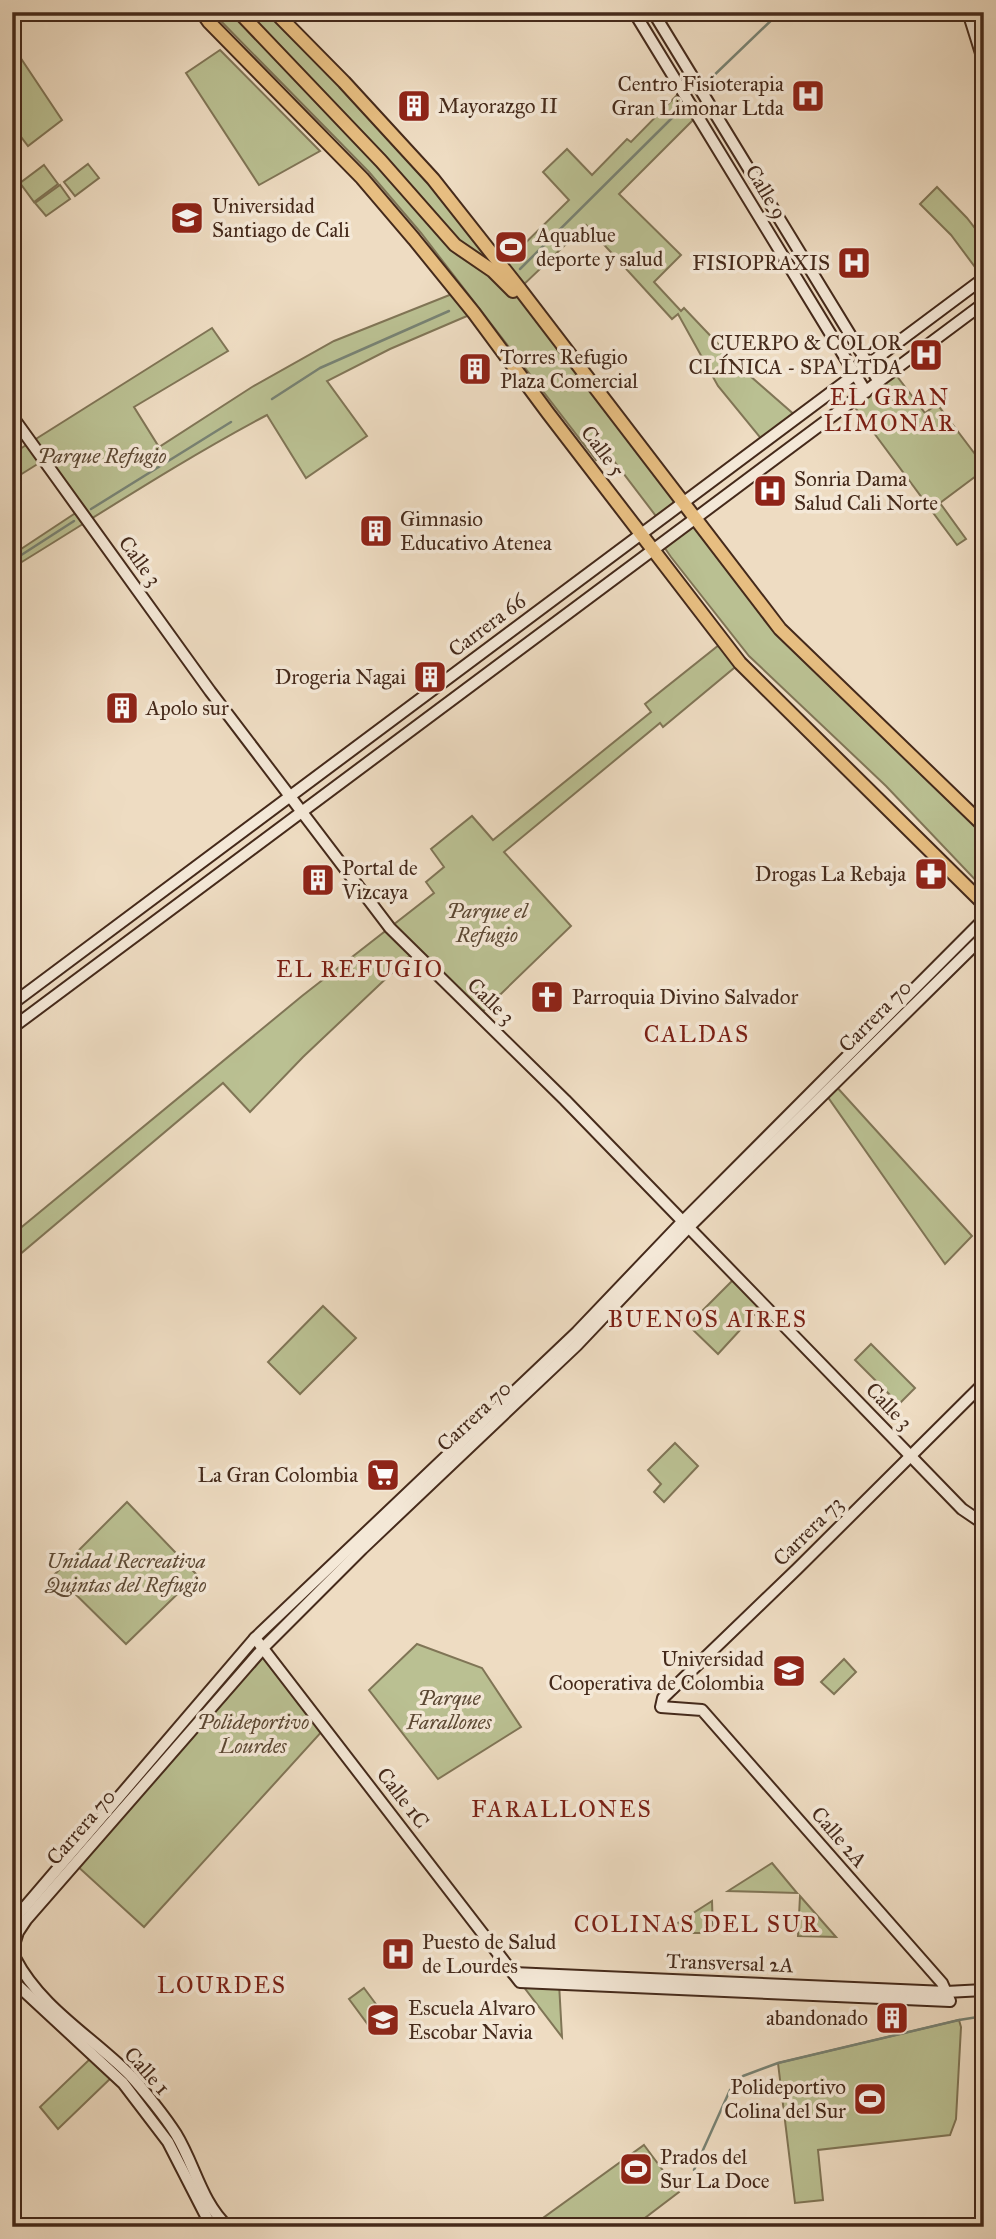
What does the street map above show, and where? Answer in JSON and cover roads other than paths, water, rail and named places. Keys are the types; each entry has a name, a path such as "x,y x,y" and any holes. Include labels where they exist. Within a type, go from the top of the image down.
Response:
{"main road":[{"path":"239,12 381,161 455,245 493,271 548,326"},
{"name":"Calle 5","path":"275,12 425,170 780,629 984,826"},
{"path":"979,12 984,27"},
{"name":"Calle 5","path":"203,13 362,178 475,314 740,663 984,904"}],"street":[{"name":"Calle 9","path":"634,12 866,392"},
{"path":"968,12 984,63"},
{"name":"Calle 9","path":"652,14 878,382"},
{"path":"667,37 667,68"},
{"name":"Carrera 66","path":"12,1004 984,278"},
{"name":"Carrera 66","path":"12,1028 984,303"},
{"name":"Calle 3","path":"12,415 172,639 301,814 390,928 565,1100 962,1509 984,1524"},
{"name":"Carrera 70","path":"13,1944 26,1920 268,1649 362,1549 571,1351 685,1225 984,919"},
{"name":"Carrera 70","path":"12,1922 255,1638 577,1332 984,936"},
{"name":"Carrera 73","path":"661,1707 663,1698 984,1383"},
{"name":"Calle 1C","path":"255,1638 268,1649 516,1977"},
{"name":"Calle 2A","path":"661,1707 702,1710 943,1983 948,1996"},
{"path":"13,1944 13,1960"},
{"name":"Calle 1","path":"13,1960 31,1984 59,2013 131,2076 176,2134 214,2214 228,2227"},
{"name":"Transversal 2A","path":"516,1977 948,1996"},
{"name":"Calle 1","path":"12,1980 123,2083 168,2142 208,2220 215,2227"},
{"path":"948,1996 984,1990"}],"waterway":[{"path":"706,83 780,12"},
{"path":"520,269 679,111"},
{"path":"272,399 320,368 449,311"},
{"path":"91,509 231,422"},
{"path":"12,561 74,521"},
{"path":"694,2170 730,2090 743,2076 778,2063 984,2016"}],"place":[{"name":"Centro Fisioterapia Gran Limonar Ltda","path":"808,96"},
{"name":"Mayorazgo II","path":"414,106"},
{"name":"Universidad Santiago de Cali","path":"187,218"},
{"name":"Aquablue deporte y salud","path":"511,247"},
{"name":"FISIOPRAXIS","path":"854,263"},
{"name":"CUERPO & COLOR CLÍNICA - SPA LTDA","path":"926,355"},
{"name":"Torres Refugio Plaza Comercial","path":"475,369"},
{"name":"Sonria Dama Salud Cali Norte","path":"770,491"},
{"name":"Gimnasio Educativo Atenea","path":"376,531"},
{"name":"Drogeria Nagai","path":"430,677"},
{"name":"Apolo sur","path":"122,708"},
{"name":"Drogas La Rebaja","path":"931,874"},
{"name":"Portal de Vizcaya","path":"318,880"},
{"name":"Parroquia Divino Salvador","path":"547,997"},
{"name":"La Gran Colombia","path":"383,1475"},
{"name":"Universidad Cooperativa de Colombia","path":"789,1671"},
{"name":"Puesto de Salud de Lourdes","path":"398,1954"},
{"name":"abandonado","path":"892,2018"},
{"name":"Escuela Alvaro Escobar Navia","path":"383,2020"},
{"name":"Polideportivo Colina del Sur","path":"870,2099"},
{"name":"Prados del Sur La Doce","path":"636,2169"}],"district":[{"name":"EL GRAN LIMONAR","path":"890,410"},
{"name":"EL REFUGIO","path":"360,969"},
{"name":"CALDAS","path":"697,1034"},
{"name":"BUENOS AIRES","path":"708,1319"},
{"name":"FARALLONES","path":"562,1809"},
{"name":"COLINAS DEL SUR","path":"697,1924"},
{"name":"LOURDES","path":"222,1985"}],"park label":[{"name":"Parque Refugio","path":"102,456"},
{"name":"Parque el Refugio","path":"487,923"},
{"name":"Unidad Recreativa Quintas del Refugio","path":"126,1573"},
{"name":"Parque Farallones","path":"449,1710"},
{"name":"Polideportivo Lourdes","path":"253,1734"}]}
